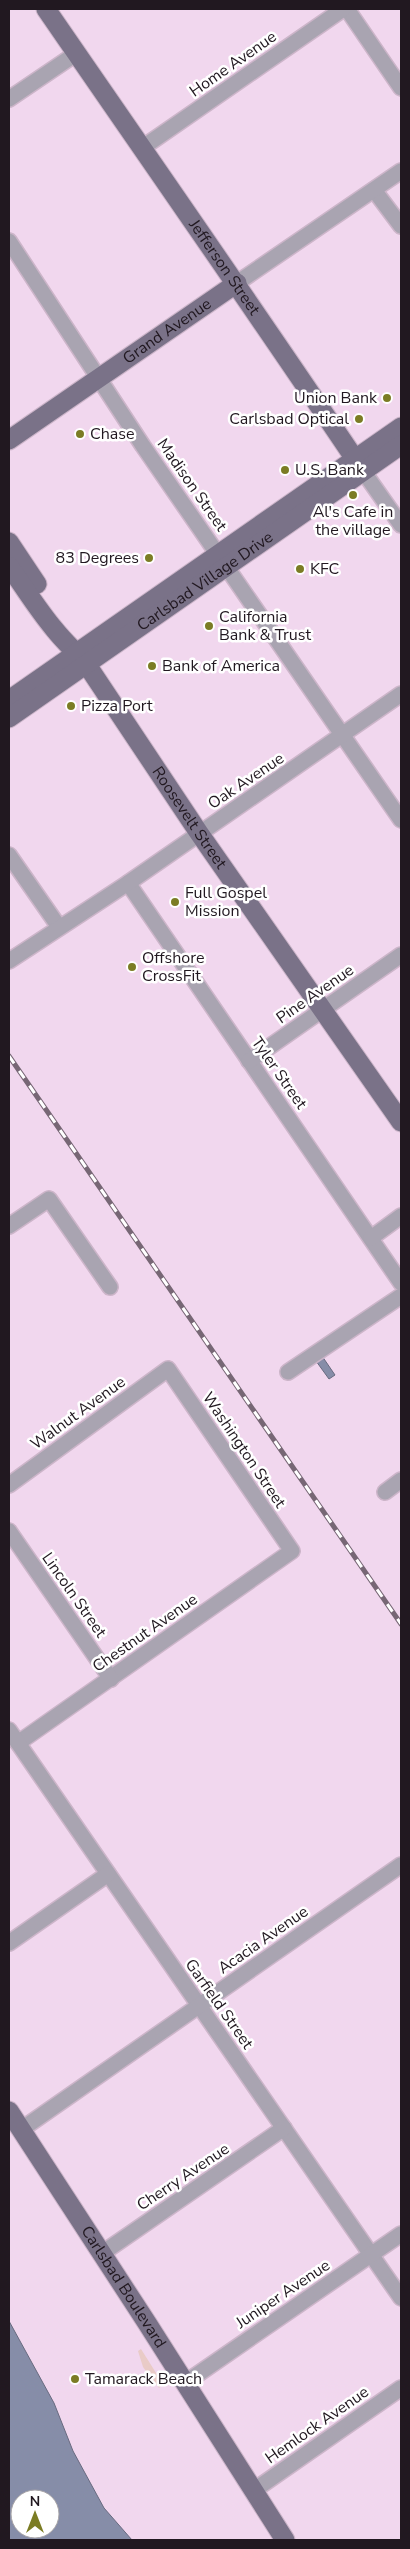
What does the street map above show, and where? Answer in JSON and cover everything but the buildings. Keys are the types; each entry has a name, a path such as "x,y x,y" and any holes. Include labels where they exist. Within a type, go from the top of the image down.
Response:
{"main road":[{"name":"Jefferson Street","path":"46,9 237,283 326,419 359,465"},
{"name":"Grand Avenue","path":"9,440 237,283"},
{"name":"Carlsbad Village Drive","path":"9,700 81,658 359,465 401,427"},
{"name":"Carlsbad Village Drive","path":"359,465 401,445"},
{"path":"9,542 70,634 81,658"},
{"name":"Roosevelt Street","path":"9,566 50,624 81,658 401,1122"},
{"name":"Carlsbad Village Drive","path":"9,718 81,658"},
{"name":"Carlsbad Boulevard","path":"9,2111 285,2540"}],"street":[{"path":"345,9 401,88"},
{"name":"Home Avenue","path":"142,148 345,9"},
{"path":"9,99 77,54"},
{"name":"Grand Avenue","path":"237,283 401,171"},
{"path":"374,190 401,226"},
{"name":"Madison Street","path":"9,242 98,378 401,820"},
{"name":"Jefferson Street","path":"359,465 401,525"},
{"name":"Oak Avenue","path":"9,962 59,927 128,883 401,694"},
{"path":"9,854 59,927"},
{"name":"Tyler Street","path":"128,883 401,1283"},
{"name":"Pine Avenue","path":"249,1061 401,955"},
{"path":"9,1226 49,1199 110,1287"},
{"path":"371,1238 401,1216"},
{"path":"288,1372 401,1296"},
{"name":"Walnut Avenue","path":"9,1485 168,1369"},
{"name":"Washington Street","path":"168,1369 292,1551"},
{"path":"385,1492 401,1480"},
{"name":"Lincoln Street","path":"9,1531 111,1678"},
{"name":"Chestnut Avenue","path":"13,1740 111,1678 292,1551"},
{"name":"Garfield Street","path":"13,1740 401,2298"},
{"name":"Acacia Avenue","path":"22,2129 401,1866"},
{"path":"9,1943 108,1874"},
{"name":"Cherry Avenue","path":"101,2254 284,2128"},
{"name":"Juniper Avenue","path":"185,2383 401,2234"},
{"name":"Hemlock Avenue","path":"253,2491 401,2388"}],"shaded area":[{"path":"141,2349 163,2384 159,2388 143,2367 138,2351"}],"water":[{"path":"322,1356 335,1375 329,1379 316,1361"},
{"path":"9,2321 54,2403 73,2451 104,2508 132,2540 9,2540"}],"railway":[{"path":"9,1056 401,1624"}],"place":[{"name":"Union Bank","path":"387,398"},
{"name":"Carlsbad Optical","path":"359,419"},
{"name":"Chase","path":"80,434"},
{"name":"U.S. Bank","path":"285,470"},
{"name":"Al's Cafe in the village","path":"353,495"},
{"name":"83 Degrees","path":"149,558"},
{"name":"KFC","path":"300,569"},
{"name":"California Bank & Trust","path":"209,626"},
{"name":"Bank of America","path":"152,666"},
{"name":"Pizza Port","path":"71,706"},
{"name":"Full Gospel Mission","path":"175,902"},
{"name":"Offshore CrossFit","path":"132,967"},
{"name":"Tamarack Beach","path":"75,2379"}]}
